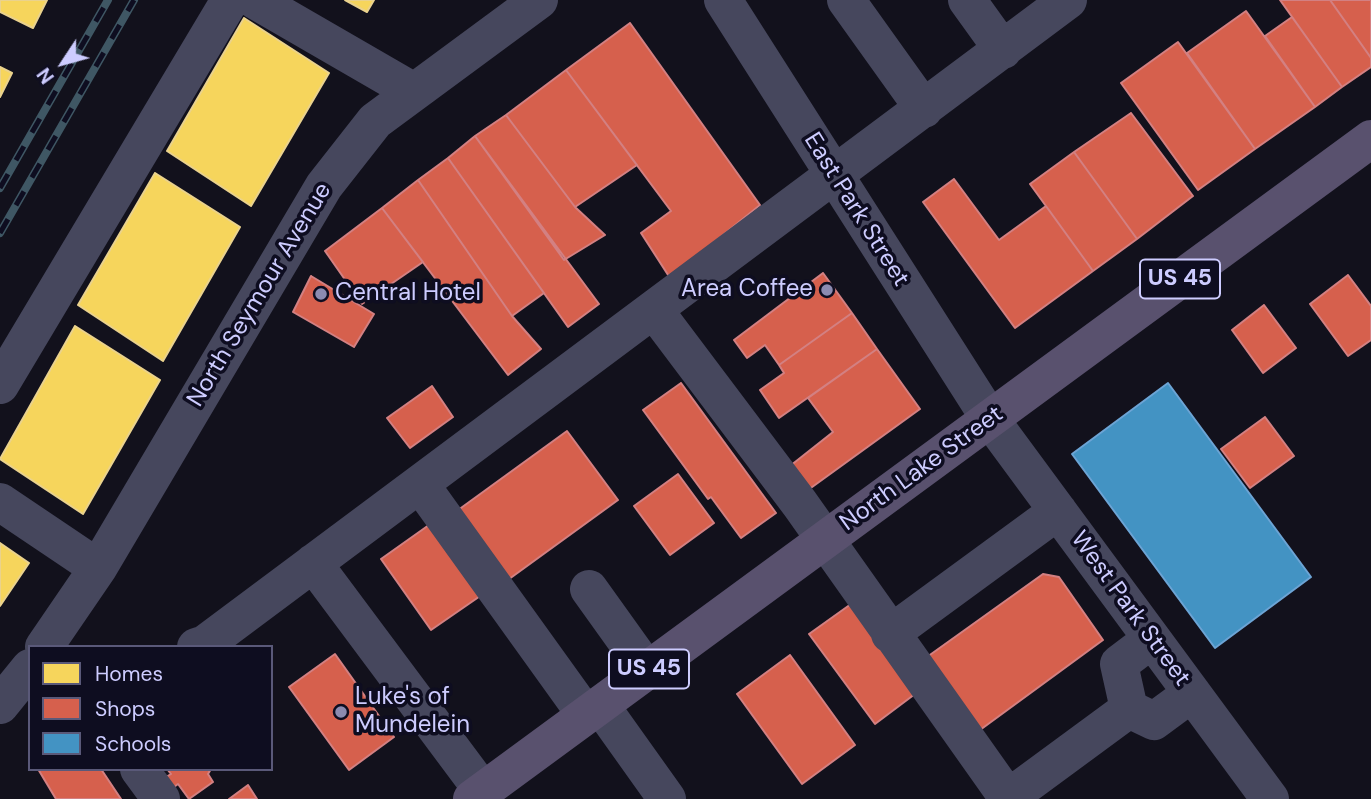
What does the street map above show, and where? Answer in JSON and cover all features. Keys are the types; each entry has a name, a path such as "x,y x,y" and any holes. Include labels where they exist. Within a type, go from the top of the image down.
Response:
{"main road":[{"name":"North Lake Street","path":"478,795 1371,139"}],"street":[{"path":"0,385 230,0"},
{"path":"254,0 414,92"},
{"name":"North Seymour Avenue","path":"45,645 99,568 324,186 375,121 538,0"},
{"name":"East Park Street","path":"723,0 746,32 990,419"},
{"path":"846,0 924,109"},
{"path":"967,0 1003,50"},
{"path":"202,645 1068,0"},
{"path":"654,310 825,540 1008,798 1129,709"},
{"name":"West Park Street","path":"990,419 1270,799"},
{"path":"420,484 593,710 667,799"},
{"path":"0,502 99,568"},
{"path":"890,634 1058,511"},
{"path":"313,563 478,795"},
{"path":"590,589 647,670"},
{"path":"1129,709 1119,664 1153,639"},
{"path":"0,705 28,670"},
{"path":"1129,709 1154,720 1192,693"},
{"path":"140,771 161,799"}],"building: Homes":[{"path":"0,0 47,0 33,28 0,12"},
{"path":"345,0 374,0 367,12"},
{"path":"244,18 329,73 251,206 167,151"},
{"path":"0,67 12,73 0,97"},
{"path":"155,173 240,227 163,361 78,305"},
{"path":"75,326 160,380 83,514 0,459"},
{"path":"0,543 29,563 0,606"}],"building: Shops":[{"path":"1280,0 1330,0 1371,58 1371,67 1342,87"},
{"path":"1330,0 1371,0 1371,58"},
{"path":"1246,11 1315,107 1255,149 1187,53"},
{"path":"1292,17 1342,87 1315,107 1265,36"},
{"path":"630,23 760,205 670,278 641,233 671,211 566,70"},
{"path":"1178,42 1255,149 1198,190 1121,83"},
{"path":"566,70 637,165 575,207 506,115"},
{"path":"1131,113 1193,196 1137,239 1074,152"},
{"path":"506,115 575,207 605,235 564,260 475,136"},
{"path":"475,136 599,304 568,327 448,158"},
{"path":"1074,152 1137,239 1093,271 1030,184"},
{"path":"448,158 544,293 512,316 418,180"},
{"path":"954,179 999,240 1046,206 1093,271 1015,328 923,202"},
{"path":"418,180 512,316 541,349 508,375 382,208"},
{"path":"382,208 423,262 362,304 325,251"},
{"path":"823,273 852,313 779,365 765,345 747,358 734,340"},
{"path":"1348,275 1371,306 1371,340 1348,356 1310,304"},
{"name":"Central Hotel","path":"311,276 374,314 354,347 293,312"},
{"path":"1264,305 1296,348 1263,373 1232,330"},
{"path":"852,313 877,349 779,418 760,390 784,373 779,365"},
{"path":"877,349 920,409 808,490 790,466 833,432 808,398"},
{"path":"681,383 776,513 741,538 711,497 708,499 643,410"},
{"path":"432,386 453,417 410,448 387,418"},
{"path":"1265,417 1294,456 1250,488 1221,449"},
{"path":"567,431 618,500 505,582 454,513"},
{"path":"678,474 714,523 670,555 634,506"},
{"path":"436,520 486,592 431,630 381,559"},
{"path":"1043,574 1059,577 1103,640 980,730 927,657"},
{"path":"851,604 915,694 875,724 809,634"},
{"name":"Luke's of Mundelein","path":"335,654 394,737 349,770 289,687"},
{"path":"790,655 855,745 802,784 737,694"},
{"path":"39,771 102,771 121,799 56,799"},
{"path":"169,771 210,771 208,774 213,782 189,799 178,784 174,787 166,777 171,774"},
{"path":"248,785 257,799 229,799"}],"building: Schools":[{"path":"1168,383 1311,577 1215,648 1072,454"}],"railway":[{"path":"0,188 108,0"},
{"path":"0,233 134,0"}],"place":[{"name":"Area Coffee","path":"827,290"},
{"name":"Central Hotel","path":"321,294"},
{"name":"Luke's of Mundelein","path":"341,712"}]}
